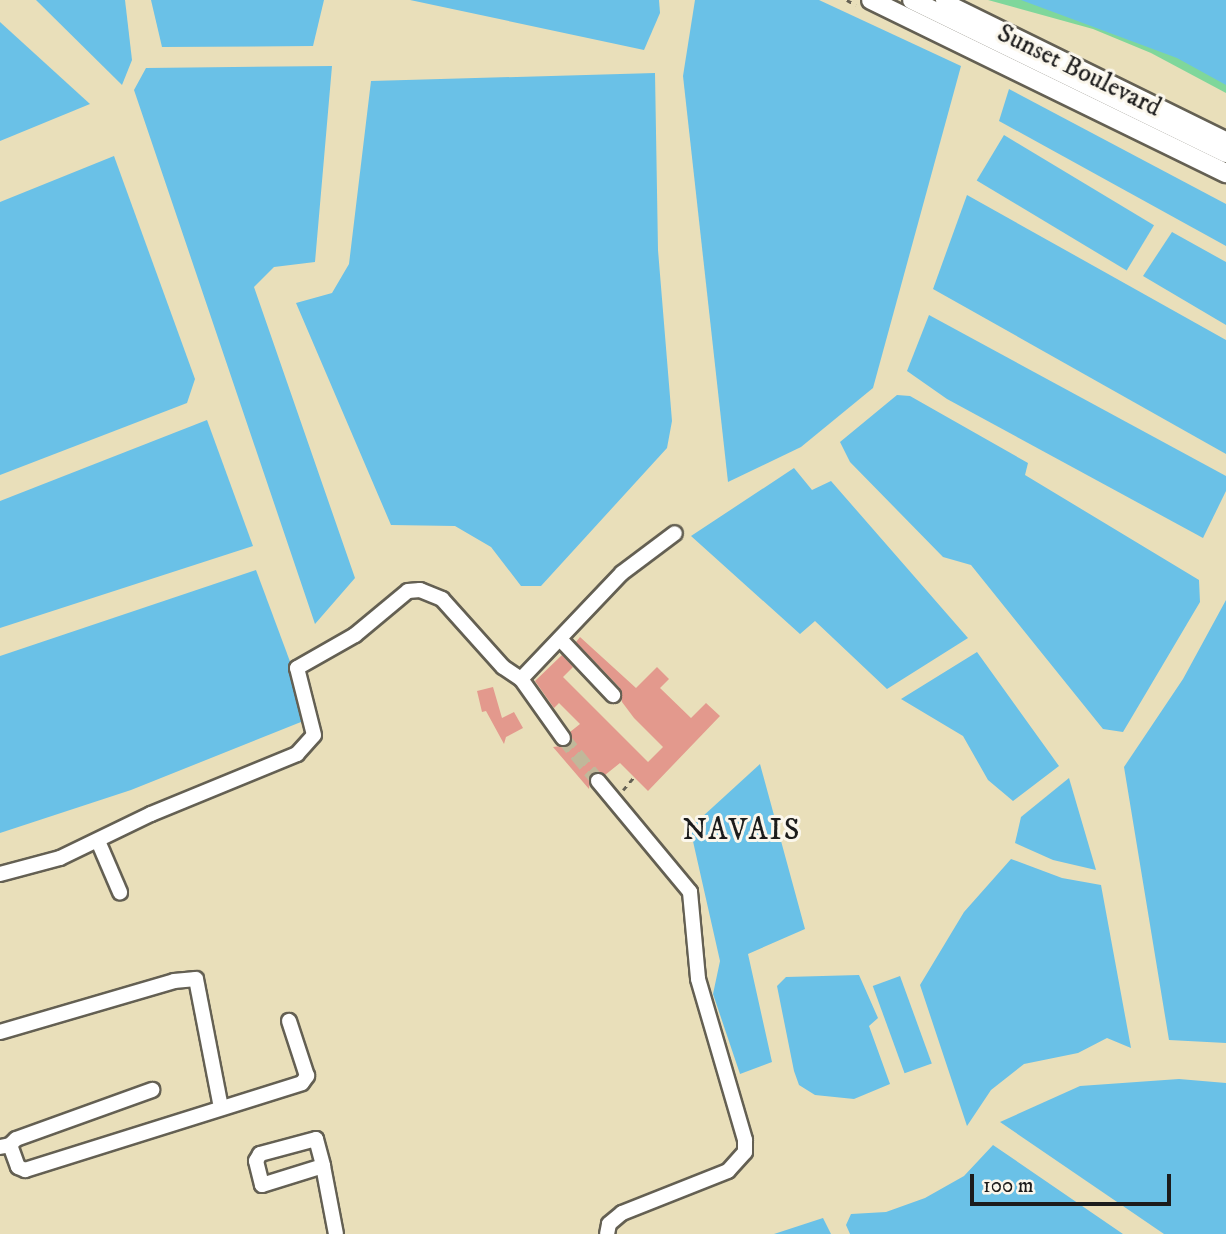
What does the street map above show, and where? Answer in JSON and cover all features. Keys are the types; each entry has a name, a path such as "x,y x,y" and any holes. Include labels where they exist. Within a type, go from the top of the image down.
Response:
{"main road":[{"name":"Sunset Boulevard","path":"871,0 1226,173"},
{"name":"Sunset Boulevard","path":"912,0 1226,153"}],"street":[{"path":"943,0 1226,139"},
{"path":"521,679 622,573 676,533"},
{"path":"0,874 60,858 307,747 313,740 314,726 297,668 355,635 408,591 420,590 442,599 503,667 521,679 564,738"},
{"path":"561,640 612,695"},
{"path":"598,781 690,892 698,979 745,1140 745,1152 728,1171 622,1213 609,1224 607,1234"},
{"path":"98,841 120,892"},
{"path":"0,1032 174,981 197,979 220,1108"},
{"path":"152,1090 16,1139 5,1146 18,1167 25,1170 306,1081 289,1021"},
{"path":"323,1166 262,1185 256,1161 260,1154 310,1137 316,1139 323,1166 336,1234"}],"green space":[{"path":"988,0 1066,0 1226,64 1226,93 1151,53 1093,29"}],"water":[{"path":"36,0 125,0 132,60 122,85"},
{"path":"151,0 324,0 313,46 162,47"},
{"path":"410,0 659,0 660,13 644,50"},
{"path":"695,0 819,0 961,66 873,388 801,447 728,482 683,76"},
{"path":"1021,0 1226,0 1226,85 1177,58"},
{"path":"0,22 90,104 0,141"},
{"path":"332,66 315,262 274,267 254,287 355,578 315,624 134,90 146,68"},
{"path":"655,73 658,250 672,421 667,448 541,586 521,586 491,547 455,526 391,525 296,303 332,293 349,264 371,81"},
{"path":"1009,89 1226,204 1226,246 999,121"},
{"path":"1004,135 1154,225 1127,271 977,180"},
{"path":"114,156 195,379 187,403 0,475 0,202"},
{"path":"967,195 1226,340 1226,454 933,289"},
{"path":"1172,232 1226,262 1226,325 1143,276"},
{"path":"929,315 1226,476 1226,491 1203,538 947,399 907,371"},
{"path":"897,395 910,396 1028,463 1025,475 1199,580 1200,602 1123,732 1103,729 971,565 943,557 850,462 840,442"},
{"path":"207,420 253,546 0,628 0,501"},
{"path":"794,468 812,490 831,481 968,638 887,689 815,621 800,634 691,536"},
{"path":"256,570 311,718 131,790 0,833 0,656"},
{"path":"1226,600 1226,1043 1169,1040 1124,767 1183,679"},
{"path":"977,652 1059,766 1013,801 988,780 963,736 901,699"},
{"path":"760,764 805,929 748,954 772,1062 740,1074 713,994 720,961 690,828"},
{"path":"1069,778 1096,870 1053,860 1015,843 1021,817"},
{"path":"1011,859 1062,878 1101,885 1131,1048 1107,1038 1078,1053 1024,1064 991,1090 967,1126 920,985 964,912"},
{"path":"859,975 878,1018 869,1026 890,1084 854,1099 815,1095 799,1085 794,1071 777,986 786,977"},
{"path":"900,976 932,1063 905,1073 873,986"},
{"path":"1179,1079 1226,1083 1226,1234 1164,1234 1000,1122 1080,1086"},
{"path":"993,1145 1123,1234 850,1234 846,1225 851,1214 886,1212 925,1198 964,1176"},
{"path":"823,1218 831,1234 774,1234"}],"building":[{"path":"580,637 636,688 657,667 669,679 660,688 691,718 706,703 720,716 648,791 620,763 605,775 591,774 589,789 553,747 569,745 570,732 580,724 559,703 554,708 535,681 562,655 573,667 563,677 648,762 663,747 622,702 620,688 576,642"},
{"path":"493,687 502,718 514,712 523,728 506,737 504,744 486,711 482,712 477,691"}],"tunnel":[{"path":"563,738 598,781"}],"district":[{"name":"NAVAIS","path":"742,831"}]}
